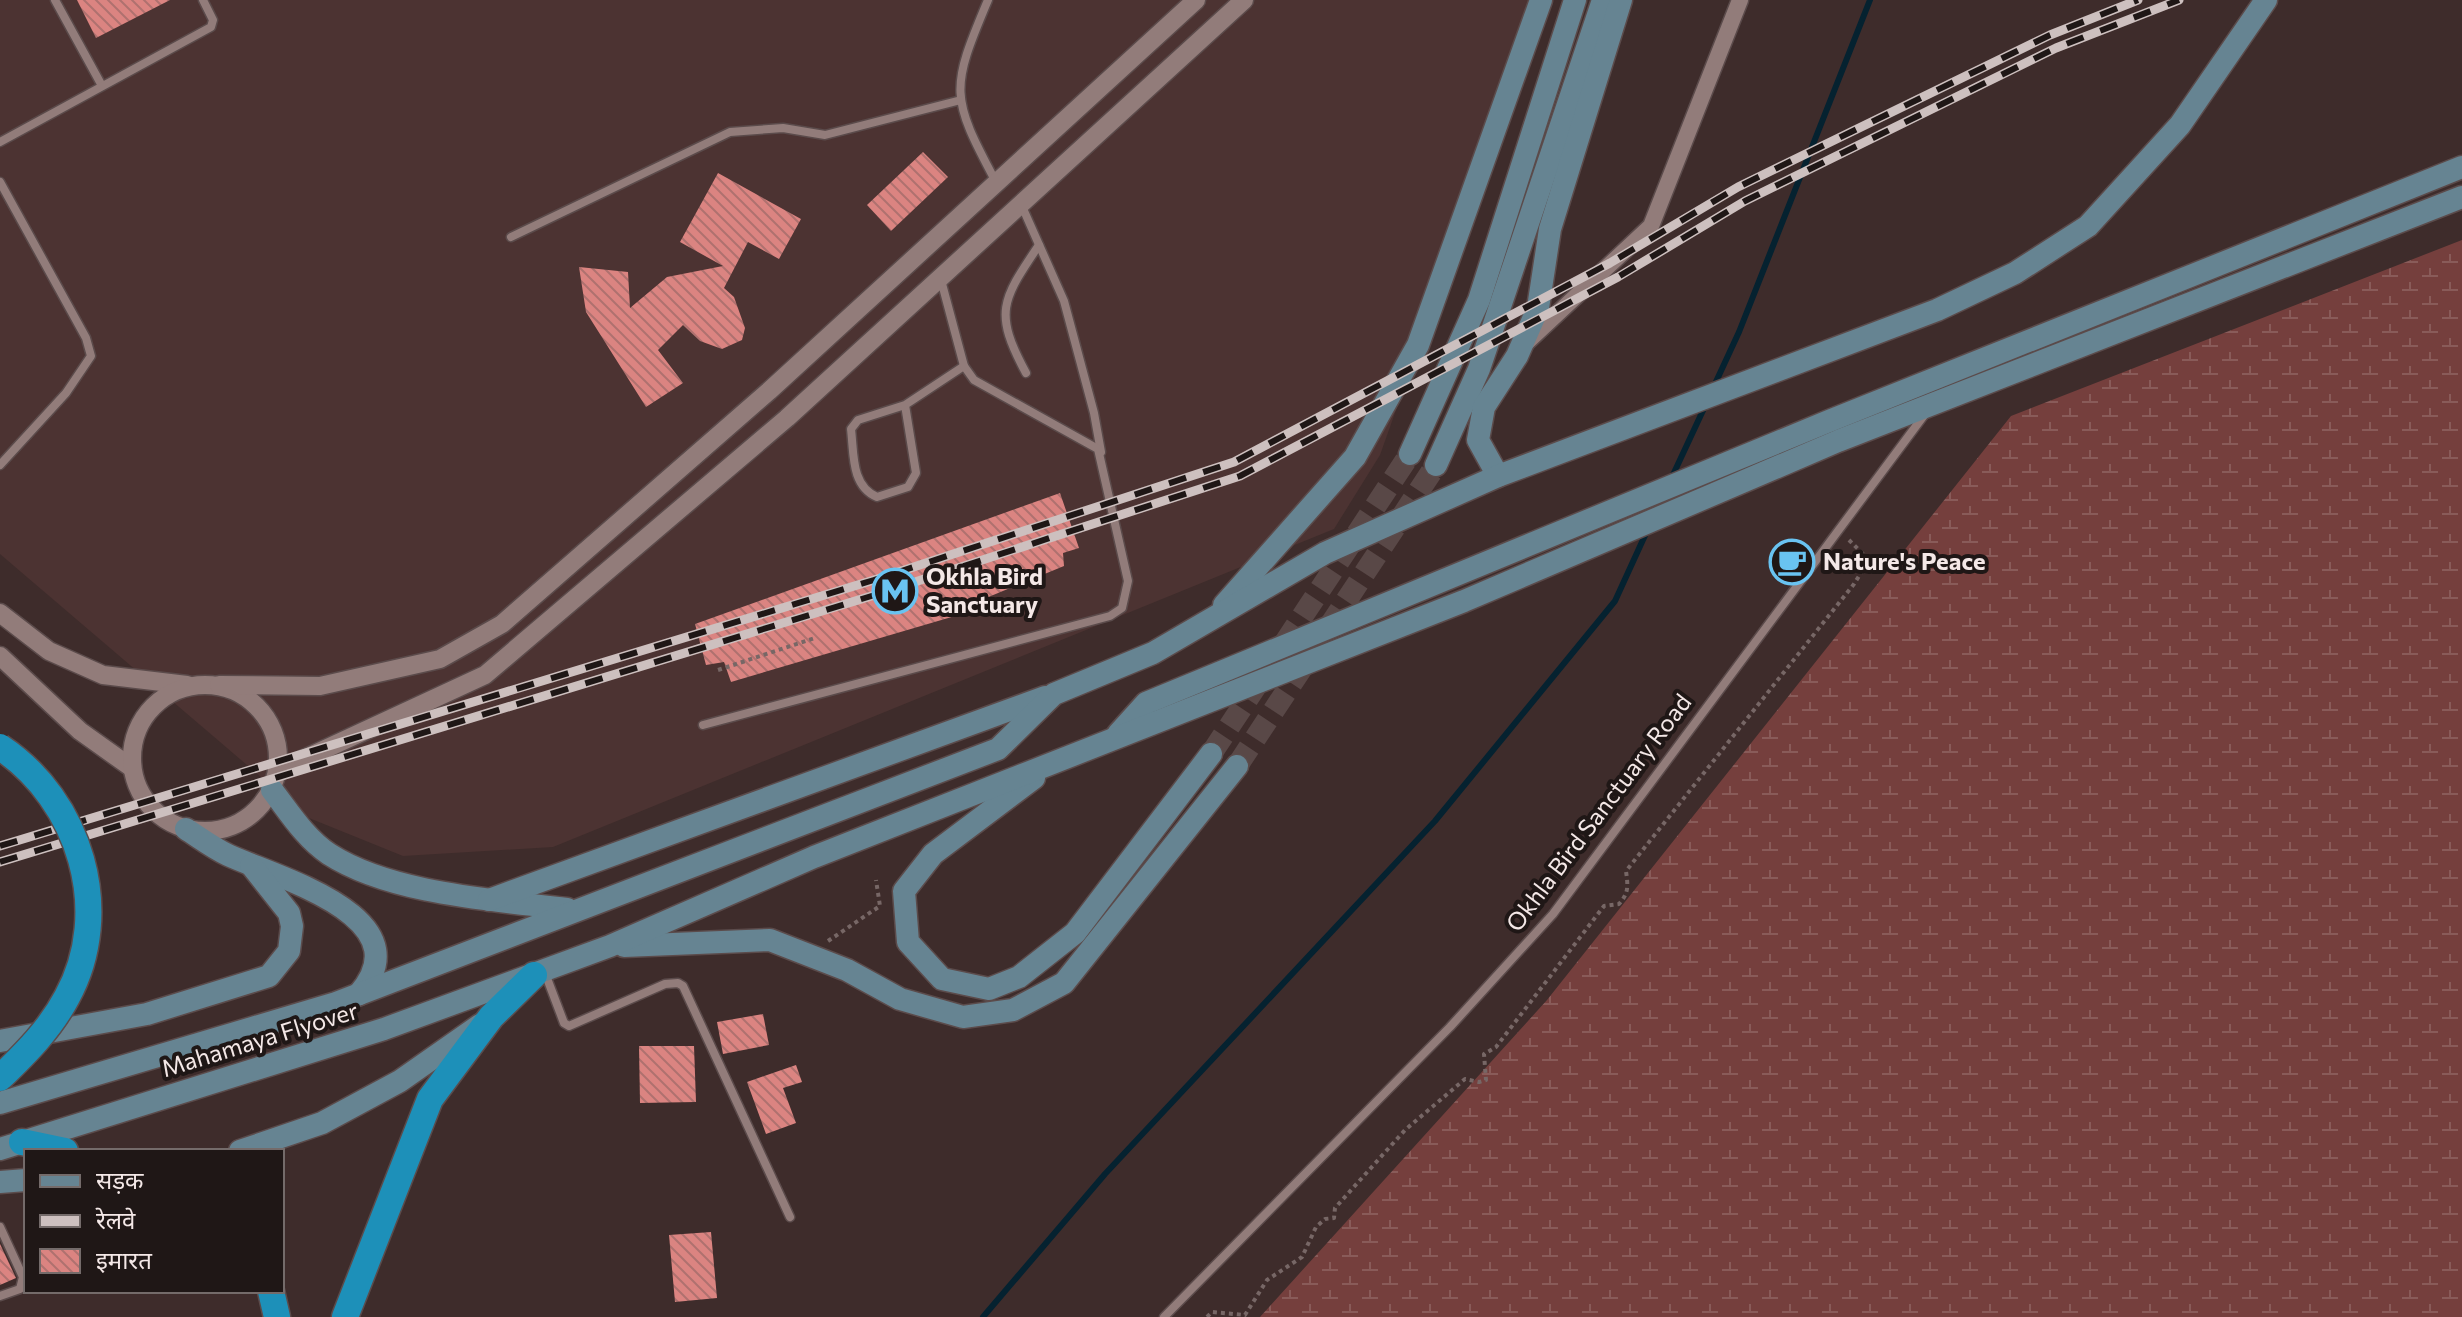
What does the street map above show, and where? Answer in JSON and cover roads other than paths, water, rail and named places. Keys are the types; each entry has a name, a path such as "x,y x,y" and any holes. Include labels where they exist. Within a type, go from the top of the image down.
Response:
{"highway":[{"path":"0,747 36,777 67,821 83,864 89,909 81,963 67,997 39,1039 0,1078"},
{"path":"345,1317 430,1099 491,1017 540,973"},
{"path":"11,1146 43,1149"},
{"path":"271,1293 277,1317"}],"main road":[{"path":"1210,621 1355,457 1418,345 1541,0"},
{"path":"1410,454 1479,300 1575,0"},
{"path":"1436,465 1479,369 1603,0"},
{"path":"1498,476 1478,440 1484,407 1521,348 1538,308 1550,229 1621,0"},
{"path":"489,900 1054,694 1153,653 1325,553 1498,476 1937,310 2015,273 2088,226 2180,125 2266,0"},
{"path":"1114,739 1146,703 1460,574 1833,431 2462,167"},
{"path":"1833,431 1930,407 2462,197"},
{"name":"Mahamaya Flyover","path":"11,1146 384,1029 610,946 814,857 1464,601 1833,431"},
{"name":"Mahamaya Flyover","path":"0,1103 336,1003 998,749 1054,694"},
{"path":"1057,761 933,854 904,891 908,942 942,979 989,989 1019,977 1075,933 1211,754"},
{"path":"610,946 770,940 809,954 900,999 963,1017 1013,1010 1064,983 1237,766"},
{"path":"275,781 308,836 329,854 398,882 489,900 573,910"},
{"path":"186,829 210,846 305,886 344,908 363,925 373,940 377,954 368,983 359,994"},
{"path":"0,1041 147,1014 269,976 289,951 292,926 289,913 251,865"},
{"path":"246,1149 322,1123 400,1081 491,1017"},
{"path":"0,1182 24,1180"}],"street":[{"path":"0,613 49,651 103,675 191,685 320,686 440,659 502,624 769,391 1196,0"},
{"path":"275,781 485,675 787,418 1244,0"},
{"path":"1521,348 1651,226 1740,0"},
{"path":"0,656 80,731 132,768"},
{"path":"191,685 165,696 144,715 133,740 132,768 138,789 150,806 167,820 186,829 207,831 236,824 261,807 275,781 278,742 267,716 245,696 219,685"}],"lane":[{"path":"55,0 101,84"},
{"path":"0,142 101,84 213,26 203,0"},
{"path":"988,0 963,63 961,100 966,124 997,183"},
{"path":"511,237 730,132 783,128 825,135 961,100"},
{"path":"0,182 86,338 91,356 50,412 0,465"},
{"path":"703,725 1110,616 1122,608 1128,581 1094,413 1064,301 1021,203"},
{"path":"1026,373 1007,337 1005,305 1011,287 1039,245"},
{"path":"940,276 964,366 986,388 1089,442 1102,458"},
{"path":"905,405 916,473 908,487 877,497 865,492 857,478 851,429 858,420 905,405 964,366"},
{"name":"Okhla Bird Sanctuary Road","path":"1164,1317 1450,1027 1553,914 1837,528 1930,407"},
{"path":"540,973 564,1023 569,1026 665,984 683,986 790,1217"},
{"path":"0,1227 23,1277 20,1289 0,1296"}],"waterway":[{"path":"1714,386 1739,332 1870,0"},
{"path":"1672,477 1706,404"},
{"path":"983,1317 1105,1174 1435,821 1615,601 1647,531"}],"tunnel":[{"path":"1211,754 1410,454"},
{"path":"1237,766 1436,465"}],"railway":[{"path":"0,846 874,580 1234,462 1610,263 1738,187 2050,35 2138,0"},
{"path":"0,862 878,594 1240,476 1618,277 1745,201 2056,48 2179,0"}],"place":[{"name":"Nature's Peace","path":"1792,562"},
{"name":"Okhla Bird Sanctuary","path":"895,591"}]}
